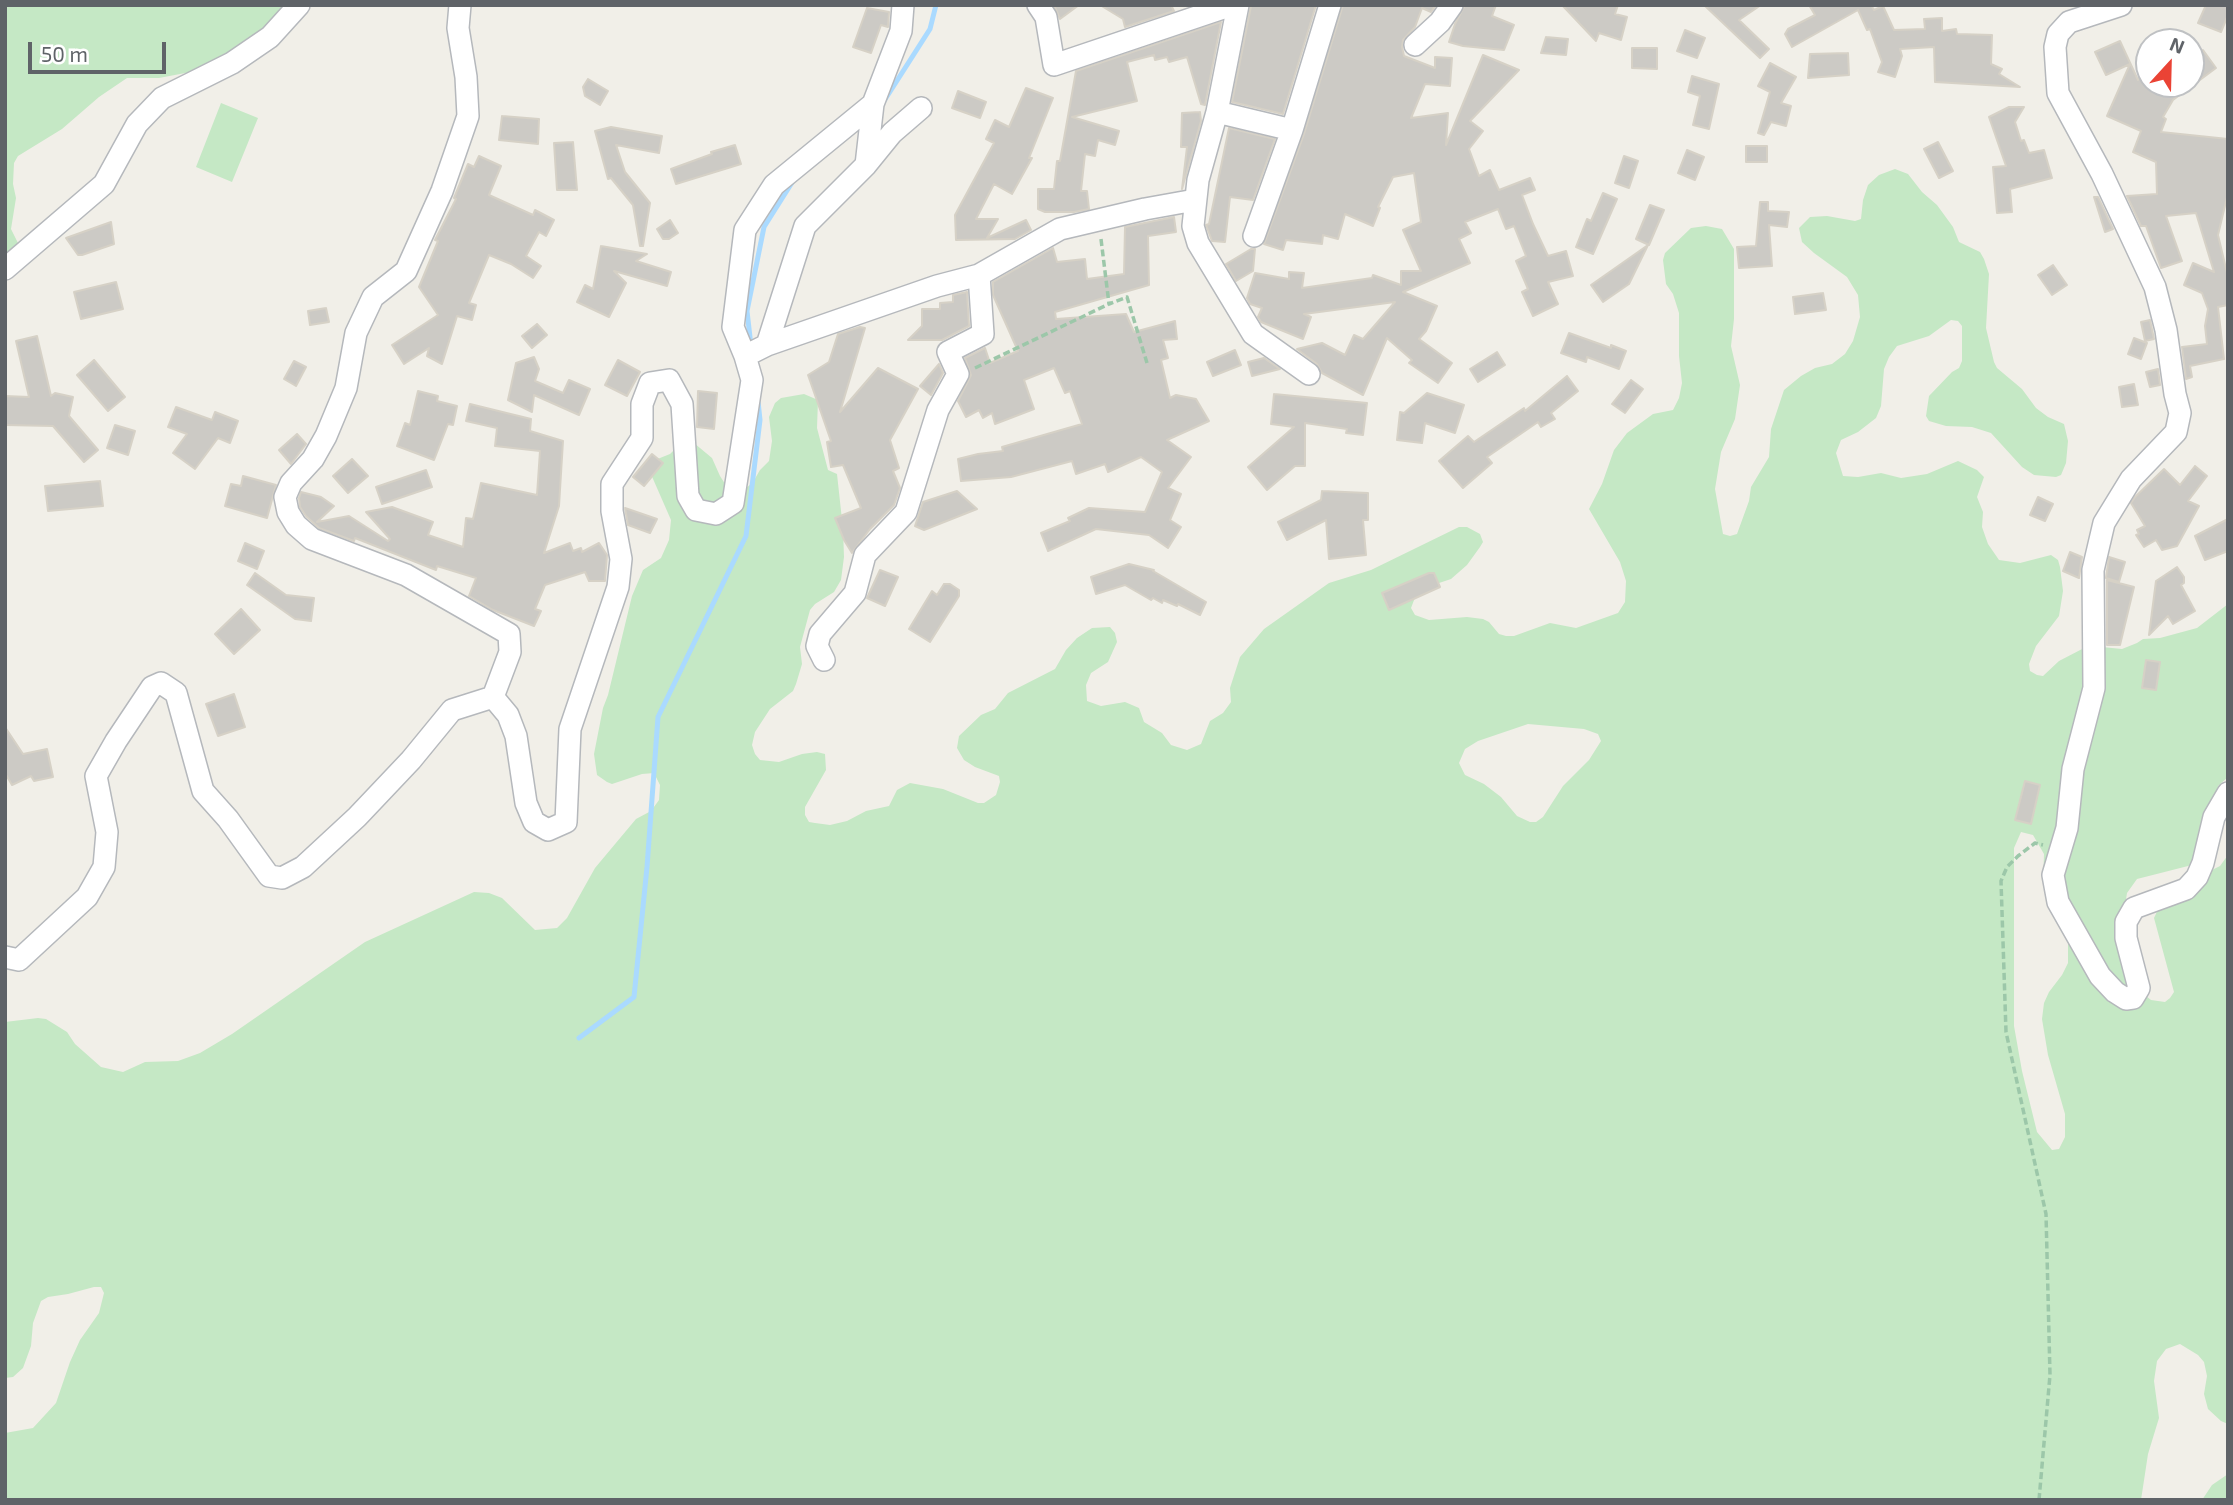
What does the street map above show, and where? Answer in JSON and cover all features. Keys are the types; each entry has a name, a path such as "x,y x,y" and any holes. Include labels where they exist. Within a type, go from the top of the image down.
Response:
{"street":[{"path":"5,269 104,184 137,124 162,99 232,63 270,37 299,5"},
{"path":"460,5 458,28 466,76 468,116 442,191 406,271 373,297 356,333 346,388 326,436 313,459 291,483 285,497 288,512 296,525 312,539 406,575 509,634 510,652 493,697"},
{"path":"866,165 873,104 901,31 903,5"},
{"path":"1038,5 1046,17 1054,65 1232,5"},
{"path":"1238,5 1217,112 1198,180 1193,226 1198,243 1253,334 1309,374"},
{"path":"1254,236 1292,130 1330,5"},
{"path":"1415,45 1440,22 1451,5"},
{"path":"2121,5 2070,22 2059,34 2054,47 2058,93 2102,174 2155,287 2166,330 2180,413 2176,432 2132,479 2104,523 2093,570 2094,688 2073,769 2067,828 2053,875 2059,902 2100,976 2126,999 2133,998 2139,988 2126,938 2126,922 2134,908 2186,889 2197,877 2214,817 2228,793"},
{"path":"493,697 508,715 516,736 526,803 534,822 548,830 566,822 570,729 618,587 621,559 612,511 612,484 642,438 642,404 650,383 669,380 682,404 688,496 696,510 716,513 733,503 751,380 733,327 745,230 774,185 873,104"},
{"path":"767,345 805,226 866,165 892,133 921,108"},
{"path":"1217,112 1292,130"},
{"path":"745,356 767,345 937,286 979,275 1060,229 1195,200"},
{"path":"824,660 817,646 820,634 855,593 865,555 906,512 938,410 958,374 947,352 983,334 979,275"},
{"path":"5,957 19,960 87,897 104,867 107,832 96,776 152,687 161,683 176,693 203,791 228,819 269,876 282,878 303,867 357,817 411,760 452,710 493,697"}],"path":[{"path":"1099,220 1109,304"},
{"path":"958,374 986,364 1127,297 1147,363"},
{"path":"2039,1500 2050,1375 2046,1214 2006,1032 2001,881 2007,867 2035,843 2060,849"}],"green space":[{"path":"5,5 296,5 253,40 201,70 159,78 127,78 99,97 62,129 18,156 14,163 13,184 16,198 11,229 18,243 10,260 5,264"},
{"path":"221,103 258,118 232,182 196,167"},
{"path":"1895,169 1908,174 1937,205 1953,227 1959,242 1980,252 1989,274 1986,328 1994,362 1997,368 2022,389 2036,408 2064,424 2068,441 2066,463 2061,475 2056,477 2034,475 2022,467 1991,433 1972,427 1946,426 1929,421 1926,416 1929,396 1959,368 1962,361 1962,326 1958,321 1951,320 1929,336 1897,346 1889,357 1884,369 1881,406 1876,418 1858,432 1841,440 1836,453 1843,476 1858,477 1881,473 1901,478 1927,474 1958,461 1977,470 1984,477 1977,497 1983,512 1982,527 1988,544 1999,560 2020,563 2051,555 2058,560 2060,567 2063,591 2059,616 2036,646 2029,664 2030,671 2037,675 2043,676 2059,661 2086,647 2122,649 2143,639 2160,638 2197,628 2228,604 2228,777 2218,786 2216,800 2192,865 2137,879 2127,893 2122,925 2131,984 2151,1000 2165,1002 2174,992 2154,918 2162,901 2220,866 2228,855 2228,1424 2208,1409 2204,1394 2207,1376 2204,1362 2180,1344 2166,1349 2157,1361 2154,1381 2159,1418 2148,1454 2141,1500 5,1500 5,1433 33,1428 56,1403 70,1362 80,1340 99,1313 104,1293 101,1287 94,1287 41,1301 23,1368 13,1377 5,1378 5,1022 46,1019 67,1032 75,1044 101,1067 123,1072 145,1062 178,1061 200,1053 365,942 474,892 489,893 502,898 535,930 557,928 567,918 595,868 636,819 651,811 659,800 660,785 654,773 612,784 597,775 594,754 632,596 643,570 661,558 669,540 671,520 650,472 655,460 670,454 679,445 694,443 712,458 729,490 743,491 769,461 772,441 769,417 775,403 781,398 804,394 818,400 817,428 828,470 837,474 843,529 841,580 834,592 810,610 800,647 802,664 796,684 793,691 770,709 755,732 752,745 755,754 760,760 779,762 802,754 825,754 826,770 805,807 809,822 830,825 847,821 866,811 889,806 897,790 910,783 943,789 984,803 996,795 999,776 964,760 957,748 959,736 981,715 995,709 1008,693 1055,669 1066,650 1092,628 1110,627 1117,642 1108,662 1091,673 1086,685 1087,701 1101,706 1125,702 1139,708 1144,722 1162,733 1171,745 1187,750 1201,744 1210,721 1223,713 1231,702 1230,688 1240,657 1264,629 1329,583 1371,570 1459,527 1467,527 1480,534 1483,542 1467,565 1451,579 1430,586 1416,595 1411,608 1415,615 1429,620 1467,617 1483,619 1499,634 1514,636 1550,623 1576,628 1618,613 1625,602 1626,581 1620,562 1589,509 1602,484 1614,450 1627,433 1653,414 1673,410 1679,398 1682,383 1679,313 1673,294 1666,284 1663,260 1665,253 1691,228 1706,226 1722,229 1734,249 1734,319 1731,346 1740,385 1735,419 1721,452 1715,489 1723,534 1737,534 1751,487 1769,457 1771,429 1784,390 1801,376 1815,368 1832,364 1845,354 1853,341 1860,317 1858,295 1847,277 1802,242 1799,228 1810,217 1827,216 1855,221 1861,219 1868,185 1879,175","holes":["1528,724 1584,729 1598,734 1601,741 1589,760 1563,786 1543,817 1536,822 1517,816 1501,797 1484,784 1465,775 1459,763 1465,749 1478,741","2021,832 2033,835 2044,854 2043,884 2046,897 2068,941 2068,963 2049,992 2042,1019 2048,1055 2065,1114 2065,1137 2059,1149 2052,1150 2037,1132 2014,1026 2014,848"]},
{"path":"2228,1474 2228,1500 2202,1500 2212,1485"}],"building":[{"path":"1054,5 1079,5 1060,19"},
{"path":"1100,5 1171,5 1174,11 1125,27 1123,19"},
{"path":"1316,5 1283,114 1232,102 1251,6"},
{"path":"1343,5 1436,5 1431,12 1422,8 1415,27 1403,40 1402,47 1404,56 1435,68 1435,57 1452,58 1450,86 1425,84 1411,118 1448,113 1446,145 1483,55 1519,70 1470,121 1483,131 1469,149 1479,176 1490,170 1499,190 1530,178 1535,190 1522,195 1533,224 1548,256 1566,251 1573,276 1548,282 1558,304 1533,316 1522,292 1528,289 1516,261 1526,256 1514,226 1506,229 1498,209 1465,222 1471,233 1459,239 1470,263 1403,292 1437,306 1426,331 1419,339 1452,363 1438,383 1409,363 1412,360 1387,338 1363,395 1322,373 1317,364 1297,349 1322,343 1345,355 1354,335 1363,339 1395,302 1304,314 1311,317 1303,339 1261,322 1258,317 1262,308 1250,304 1247,298 1255,273 1289,279 1289,272 1304,273 1302,288 1372,278 1373,275 1401,285 1401,271 1421,271 1403,230 1421,222 1414,173 1393,177 1378,207 1380,208 1373,226 1345,214 1338,239 1323,235 1322,244 1286,240 1283,250 1264,244 1304,134"},
{"path":"1465,5 1496,5 1492,16 1514,25 1504,50 1449,42"},
{"path":"1562,5 1618,5 1615,14 1627,17 1621,40 1599,33 1596,41"},
{"path":"1704,5 1761,5 1739,20 1769,49 1760,58"},
{"path":"1809,5 1871,5 1874,10 1883,6 1894,30 1925,29 1924,19 1942,18 1942,31 1956,29 1957,34 1992,35 1991,64 2002,69 1999,74 2020,87 1935,82 1934,47 1900,49 1902,56 1895,77 1878,72 1882,62 1870,29 1867,30 1858,10 1792,47 1785,34 1788,29 1815,15"},
{"path":"2206,5 2228,5 2228,15 2221,32 2198,23"},
{"path":"867,8 889,12 888,27 881,25 871,53 853,47"},
{"path":"1221,22 1205,105 1201,104 1187,57 1169,62 1167,57 1155,60 1154,55 1127,62 1137,101 1072,117 1119,131 1115,145 1098,140 1095,156 1085,154 1081,191 1087,191 1089,209 1045,212 1038,209 1038,189 1054,189 1057,161 1060,161 1076,71"},
{"path":"1685,30 1705,38 1697,58 1677,51"},
{"path":"1546,37 1568,39 1566,55 1541,53"},
{"path":"2120,41 2135,74 2135,98 2176,98 2163,117 2166,119 2161,132 2228,139 2228,193 2218,235 2228,277 2228,305 2218,307 2224,359 2190,366 2192,377 2186,379 2182,347 2207,344 2205,326 2208,309 2202,293 2184,285 2193,263 2214,272 2196,213 2166,216 2182,261 2161,268 2146,226 2141,226 2127,196 2157,194 2156,162 2133,152 2141,131 2107,116 2130,64 2106,75 2095,52"},
{"path":"1632,48 1657,48 1657,69 1632,68"},
{"path":"1848,53 1849,75 1808,78 1810,54"},
{"path":"2205,53 2216,68 2205,76"},
{"path":"1770,63 1796,77 1781,103 1791,106 1786,126 1771,122 1764,135 1758,133 1770,92 1758,86"},
{"path":"1692,76 1719,84 1709,129 1693,125 1700,96 1688,92"},
{"path":"588,79 608,91 600,105 585,96 583,87"},
{"path":"1026,88 1053,98 1029,158 1032,158 1012,194 994,184 976,219 998,219 987,238 1026,220 1031,230 1015,239 956,240 955,215 994,143 986,139 995,120 1009,127"},
{"path":"958,91 986,102 980,118 952,108"},
{"path":"2009,107 2024,107 2015,122 2021,141 2024,140 2029,153 2044,150 2052,178 2010,189 2012,212 1997,213 1993,167 2006,166 1989,117"},
{"path":"1200,112 1201,121 1182,189 1187,147 1181,147 1182,113"},
{"path":"502,116 539,119 538,144 499,140"},
{"path":"611,127 662,136 659,153 616,145 625,172 650,203 643,246 640,246 633,205 611,178 608,179 595,131"},
{"path":"1229,128 1275,139 1253,200 1230,197 1225,242 1212,241 1206,225 1209,224"},
{"path":"573,142 577,190 557,190 554,143"},
{"path":"1938,142 1953,171 1939,178 1924,149"},
{"path":"735,145 741,164 676,184 671,169"},
{"path":"1746,146 1767,146 1767,162 1746,162"},
{"path":"1687,150 1704,157 1695,180 1678,173"},
{"path":"479,156 501,166 489,195 533,215 535,210 554,220 546,236 539,232 526,256 541,266 533,278 511,264 489,255 469,303 476,305 472,320 457,316 442,364 427,356 429,348 404,364 392,345 438,315 419,287 438,241 435,240 456,199 454,198 468,164 474,167"},
{"path":"1624,156 1638,161 1629,188 1615,183"},
{"path":"1603,193 1617,199 1593,254 1576,247 1587,219 1591,221"},
{"path":"2094,197 2098,197 2113,229 2105,232"},
{"path":"1760,202 1768,202 1768,211 1789,212 1787,227 1769,225 1772,266 1739,268 1737,247 1756,246"},
{"path":"1650,205 1664,210 1649,245 1636,239"},
{"path":"1174,217 1176,232 1148,236 1149,285 1055,312 1056,319 1126,314 1134,332 1175,321 1177,339 1163,340 1168,358 1161,360 1170,398 1176,395 1196,399 1209,421 1167,440 1191,457 1168,488 1181,494 1170,520 1181,527 1168,548 1149,535 1096,529 1048,551 1041,533 1070,521 1068,518 1089,508 1145,512 1162,472 1141,457 1108,472 1105,464 1076,474 1072,461 1011,477 961,481 958,459 1003,451 1002,447 1082,424 1070,391 1065,393 1054,368 1024,380 1034,409 995,424 992,413 983,418 979,410 966,417 958,401 971,375 965,358 985,348 990,363 1018,351 993,295 993,282 1053,248 1057,262 1085,259 1087,279 1124,274 1125,227"},
{"path":"670,220 678,233 669,239 663,239 657,229"},
{"path":"111,222 114,244 78,255 66,238"},
{"path":"1648,245 1629,284 1603,302 1591,285"},
{"path":"601,246 647,254 636,261 671,272 667,286 614,271 626,283 609,317 577,302 585,285 593,289"},
{"path":"1255,249 1253,271 1236,281 1226,264"},
{"path":"2053,265 2067,285 2052,295 2038,275"},
{"path":"116,282 123,309 81,319 74,292"},
{"path":"967,292 969,326 942,340 908,340 922,326 922,309 940,309 940,303 953,302 953,295"},
{"path":"1823,293 1826,310 1795,314 1793,297"},
{"path":"326,308 329,322 310,325 308,311"},
{"path":"2150,320 2154,339 2145,341 2141,322"},
{"path":"537,324 547,335 532,348 522,336"},
{"path":"865,328 840,412 878,368 918,389 890,440 899,468 893,471 900,488 894,505 870,529 852,553 835,518 861,508 843,465 831,467 827,442 831,441 808,375 829,362 838,334"},
{"path":"1569,333 1626,351 1619,369 1587,357 1586,362 1561,353"},
{"path":"37,336 51,396 55,393 73,397 69,416 98,450 84,462 53,426 5,425 5,396 29,397 16,341"},
{"path":"2134,338 2147,343 2141,359 2128,354"},
{"path":"1235,350 1241,365 1213,376 1207,362"},
{"path":"1497,352 1505,365 1478,382 1470,369"},
{"path":"534,357 539,369 535,381 563,393 569,380 590,389 579,415 534,395 532,412 508,400 516,363"},
{"path":"1264,358 1280,369 1252,376 1248,362"},
{"path":"94,360 125,397 108,411 77,375"},
{"path":"618,360 640,372 627,396 605,385"},
{"path":"294,361 306,367 296,386 284,379"},
{"path":"939,364 943,373 931,395 920,386"},
{"path":"2158,369 2160,385 2150,387 2146,372"},
{"path":"1567,376 1578,391 1551,413 1555,419 1541,427 1538,422 1487,457 1492,463 1463,488 1439,461 1468,436 1474,442 1524,408 1525,411"},
{"path":"1631,380 1643,389 1625,413 1612,404"},
{"path":"2134,384 2138,405 2122,407 2119,387"},
{"path":"418,391 438,396 437,401 457,406 453,425 448,424 434,460 397,446 405,423 410,425"},
{"path":"698,391 717,393 714,429 697,427"},
{"path":"1427,393 1464,405 1455,433 1425,423 1422,443 1397,440 1400,412 1404,413"},
{"path":"1274,394 1367,403 1363,435 1346,433 1347,429 1305,423 1305,466 1295,466 1267,490 1248,467 1294,427 1271,424"},
{"path":"470,404 531,419 530,431 563,441 559,506 544,553 570,543 573,551 581,548 582,552 599,543 607,555 605,581 589,581 585,572 545,585 535,609 541,611 534,626 493,610 469,596 476,578 437,566 436,570 355,538 354,541 319,528 300,507 301,492 321,497 334,506 317,522 349,516 388,541 390,539 366,512 392,507 433,522 428,535 463,547 466,518 473,519 481,483 537,495 540,451 495,446 497,428 466,421"},
{"path":"176,407 212,420 215,412 238,421 230,443 218,438 195,469 173,453 187,434 168,427"},
{"path":"115,425 135,431 128,455 107,448"},
{"path":"297,434 306,444 291,464 279,450"},
{"path":"652,454 663,463 644,486 633,477"},
{"path":"352,459 368,476 348,493 333,476"},
{"path":"2195,466 2207,476 2188,501 2199,506 2177,546 2162,550 2156,540 2144,547 2136,535 2139,534 2137,530 2145,526 2131,503 2164,469 2180,485"},
{"path":"426,470 432,487 382,504 376,487"},
{"path":"243,476 276,485 267,518 225,506 231,484 241,486"},
{"path":"100,481 103,506 48,511 45,486"},
{"path":"957,491 977,509 924,530 915,526 923,502"},
{"path":"1322,491 1368,493 1368,520 1363,520 1366,555 1329,559 1326,520 1287,540 1278,522 1321,500"},
{"path":"2038,497 2053,504 2045,521 2030,515"},
{"path":"625,508 657,519 650,533 628,525"},
{"path":"2228,519 2228,551 2205,560 2195,536"},
{"path":"245,543 264,551 257,569 238,561"},
{"path":"2070,552 2082,557 2079,578 2063,571"},
{"path":"2109,557 2125,562 2119,582 2106,578"},
{"path":"1129,564 1154,570 1206,602 1200,615 1178,604 1177,606 1163,600 1162,603 1153,598 1151,600 1125,585 1096,594 1091,577"},
{"path":"2177,567 2184,577 2184,583 2181,585 2195,611 2173,624 2168,616 2149,635 2156,581"},
{"path":"880,570 898,577 885,606 867,598"},
{"path":"255,573 286,595 314,598 311,621 295,619 247,585"},
{"path":"1434,573 1440,587 1389,610 1382,593"},
{"path":"2107,580 2134,587 2120,645 2107,645"},
{"path":"944,584 950,584 959,590 959,596 930,642 909,629 932,591 937,595"},
{"path":"241,609 260,630 234,654 215,634"},
{"path":"2146,660 2160,662 2156,690 2142,688"},
{"path":"234,694 245,727 218,736 206,704"},
{"path":"5,727 23,754 47,749 53,777 34,781 31,776 12,785 5,773"},
{"path":"2025,781 2040,785 2031,824 2015,820"}],"waterway":[{"path":"884,101 930,29 936,5"},
{"path":"751,346 747,311 764,227 793,181"},
{"path":"579,1038 634,997 658,717 746,536 760,420 758,401"}]}
